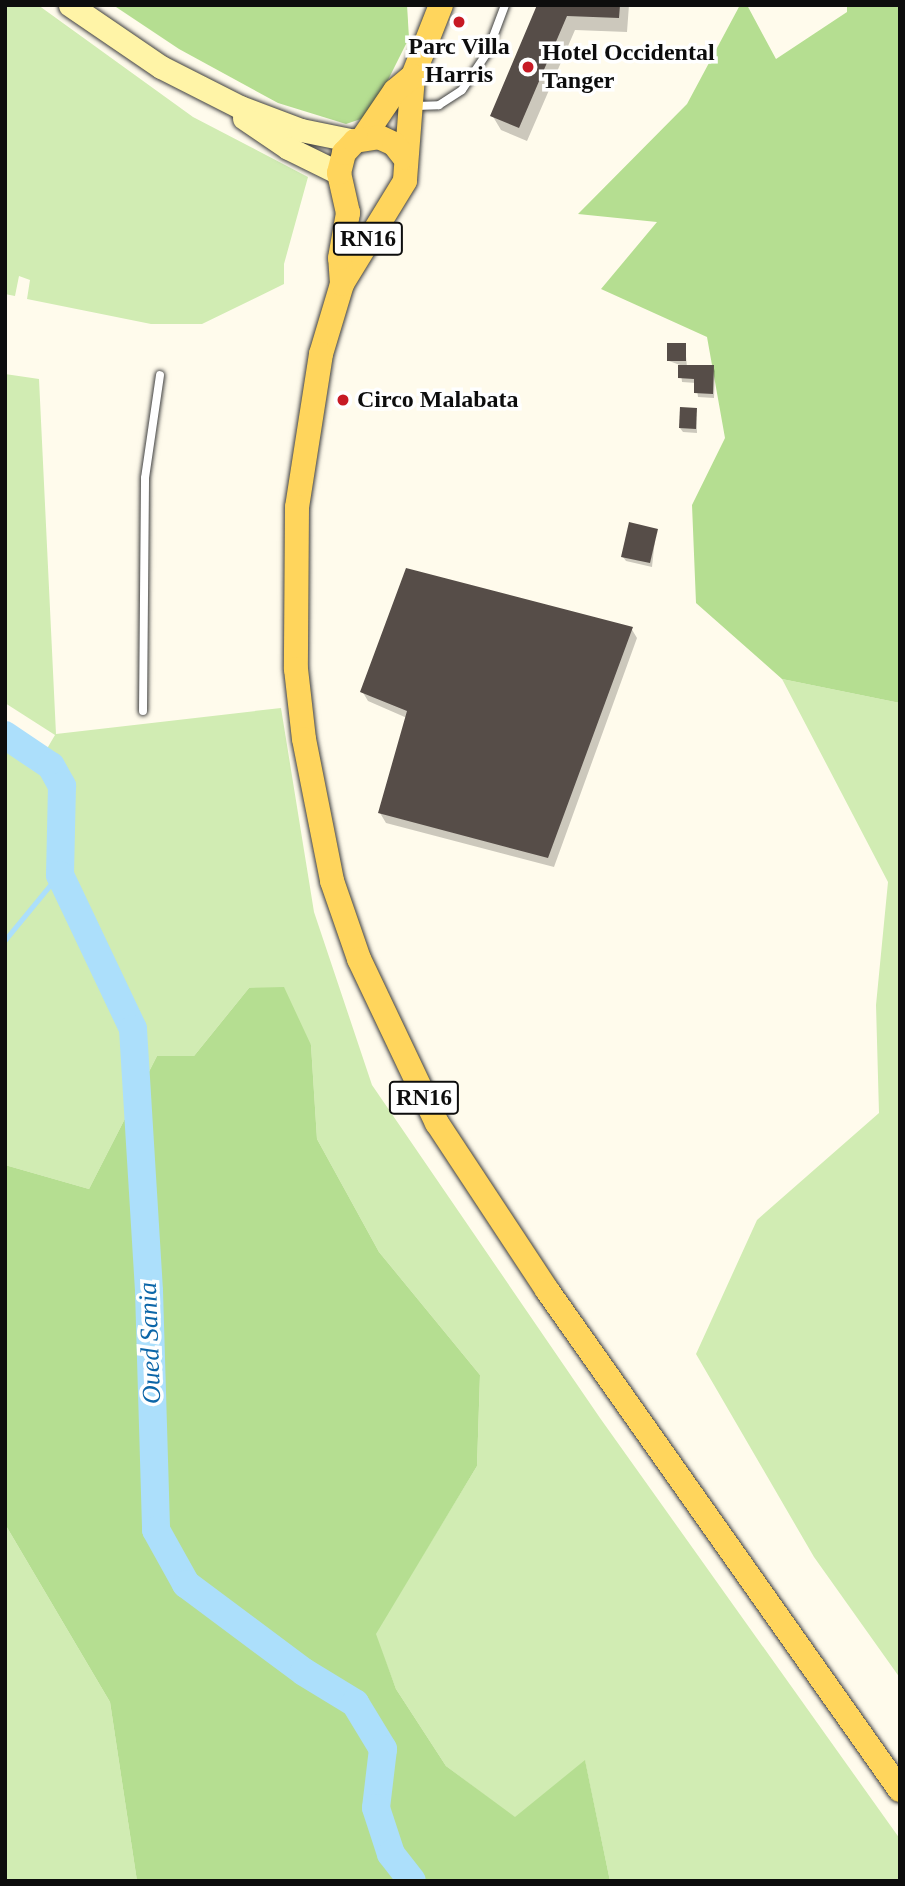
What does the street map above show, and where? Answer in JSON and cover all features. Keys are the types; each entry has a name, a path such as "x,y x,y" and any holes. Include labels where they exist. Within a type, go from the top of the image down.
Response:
{"main road":[{"path":"413,76 395,91 359,140 344,153 341,178 354,198 371,204 396,194 405,181 408,104 413,76 441,5"},
{"path":"359,140 387,140 404,157"},
{"name":"RN16","path":"341,178 348,213 340,258 342,284"},
{"name":"RN16","path":"396,194 342,284 321,354 297,508 293,586 304,739 332,881 359,960 404,1060 444,1134 547,1290 900,1790"}],"street":[{"path":"69,5 161,66 220,97 281,123 359,140"},
{"path":"220,97 288,148 341,178"}],"lane":[{"path":"408,104 439,105 462,90 487,53 505,5"},
{"path":"143,711 145,478 160,374"}],"green space":[{"path":"5,5 38,5 193,117 308,177 284,264 284,284 202,324 151,324 27,299 30,280 19,276 15,296 5,294"},
{"path":"113,5 407,5 409,38 374,108 364,118 346,124 278,103 179,49"},
{"path":"740,5 747,5 776,59 847,12 847,5 900,5 900,703 782,679 696,603 692,505 725,438 707,337 601,289 657,222 578,214 687,104"},
{"path":"5,374 39,379 56,734 281,708 314,912 372,1085 600,1418 900,1839 900,1881 610,1881 585,1761 515,1818 446,1766 396,1689 375,1634 477,1466 480,1375 379,1252 317,1139 311,1045 249,988 194,1056 157,1056 89,1189 5,1165 5,750 34,771 55,735 5,703"},
{"path":"782,679 900,703 900,1678 814,1557 696,1354 757,1220 879,1113 876,1005 888,882"},
{"path":"284,987 311,1045 317,1139 379,1252 480,1375 477,1466 376,1634 396,1689 446,1766 515,1817 585,1760 610,1881 137,1881 110,1702 5,1524 5,1165 89,1189 157,1056 194,1056 249,988"},
{"path":"5,1524 110,1702 137,1881 5,1881"}],"building":[{"name":"Hotel Occidental Tanger","path":"537,5 620,5 619,18 567,16 519,128 490,116"},
{"path":"667,343 686,343 686,361 667,361"},
{"path":"678,365 714,365 713,394 694,393 694,379 678,378"},
{"path":"680,407 697,408 696,429 679,428"},
{"path":"629,522 658,529 650,563 621,557"},
{"path":"406,568 633,627 548,858 378,813 407,711 360,692"}],"waterway":[{"name":"Oued Sania","path":"5,735 51,766 62,786 60,875 133,1029 149,1291 156,1530 186,1584 304,1672 355,1703 383,1749 376,1808 391,1854 412,1881"},
{"path":"5,940 60,873"}],"place":[{"name":"Parc Villa Harris","path":"459,22"},
{"name":"Hotel Occidental Tanger","path":"528,67"},
{"name":"Circo Malabata","path":"343,400"}]}
